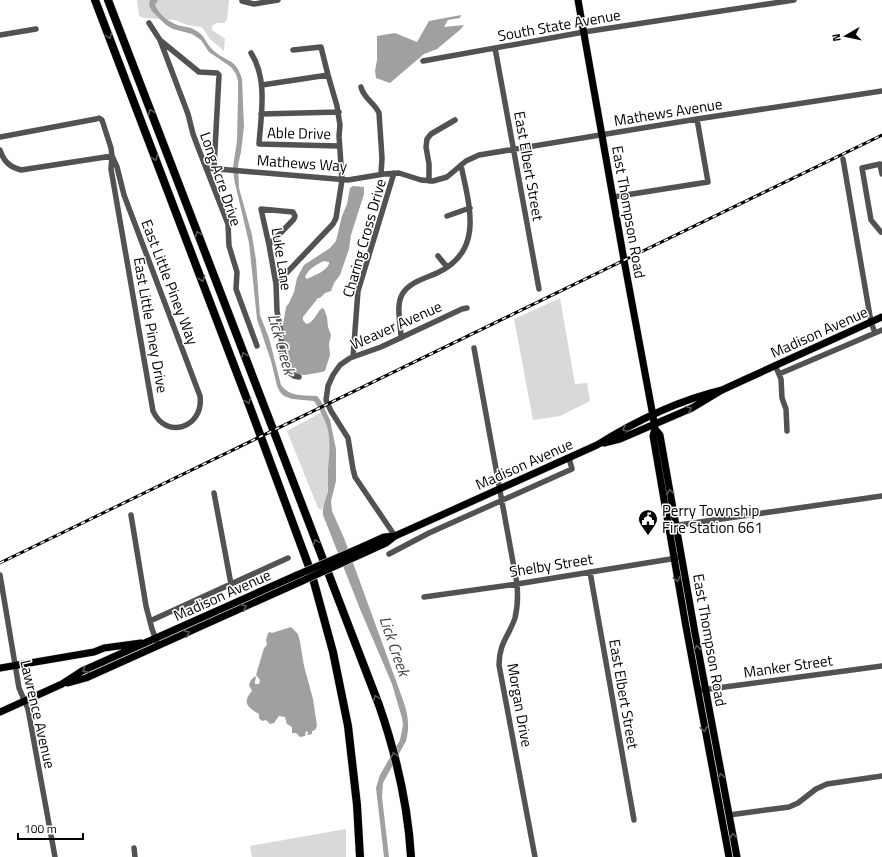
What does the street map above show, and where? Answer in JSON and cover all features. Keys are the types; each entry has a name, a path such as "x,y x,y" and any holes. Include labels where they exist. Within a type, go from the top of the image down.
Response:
{"highway":[{"path":"95,0 312,575 329,636 346,718 357,805 360,857"},
{"path":"108,0 357,646 389,735 405,806 411,857"},
{"path":"405,806 414,835 416,857"}],"main road":[{"name":"East Thompson Road","path":"578,0 612,197 655,426 660,434 682,558 720,815 728,857"},
{"name":"Madison Avenue","path":"597,445 620,439 655,426 692,408 722,390 882,317"},
{"name":"Madison Avenue","path":"0,712 62,684 86,678 147,651 157,642 363,550 384,537 395,536 569,458 597,445 618,432 653,416 687,401 722,390"},
{"name":"East Thompson Road","path":"655,426 653,436 674,559 737,857"},
{"name":"Madison Avenue","path":"62,684 82,670 147,642 157,642"},
{"path":"94,652 104,648 147,642"},
{"path":"0,668 94,652 147,651"},
{"path":"94,652 100,657 101,662"},
{"path":"720,815 729,814"}],"street":[{"path":"242,1 254,4 278,0"},
{"name":"South State Avenue","path":"423,61 584,32 794,0"},
{"name":"Long Acre Drive","path":"148,23 160,40 228,227 228,246 237,272 236,289 257,346"},
{"path":"0,36 36,29"},
{"path":"160,40 199,72 217,73 219,75 214,168"},
{"path":"276,284 333,224 336,218 342,180 339,146 340,125 338,112 321,47 293,50"},
{"name":"East Elbert Street","path":"496,48 539,289"},
{"path":"251,53 258,67 262,85 261,114 338,112"},
{"path":"262,85 328,75"},
{"path":"361,87 362,93 375,106 379,113 381,174"},
{"name":"Mathews Avenue","path":"461,165 469,159 477,156 697,119 882,91"},
{"name":"Able Drive","path":"261,114 259,144 339,146"},
{"name":"East Little Piney Way","path":"0,137 99,118 102,120 126,202 200,396 200,411 196,418 190,423 182,427 164,424"},
{"path":"612,197 708,182 697,119"},
{"path":"429,181 426,148 427,139 431,134 455,120"},
{"path":"0,150 7,164 21,170 112,156"},
{"name":"East Little Piney Drive","path":"112,156 111,169 153,411 157,418 164,424"},
{"path":"843,159 875,333"},
{"path":"882,174 880,164 862,168 871,220 882,233"},
{"path":"401,338 399,304 403,293 413,284 446,267 458,256 467,242 471,225 470,208 461,165"},
{"name":"Mathews Way","path":"206,168 342,180 394,173 406,174 429,181 447,178 461,165"},
{"name":"Charing Cross Drive","path":"353,357 358,291 394,173"},
{"path":"117,205 126,202"},
{"path":"447,216 470,208"},
{"name":"Luke Lane","path":"269,245 294,220 295,214 291,211 261,209 276,284 277,311 281,332 282,356 290,373 294,376 299,376"},
{"path":"438,256 446,267"},
{"name":"Weaver Avenue","path":"395,536 357,480 353,469 348,436 326,400 328,386 332,376 345,361 381,347 467,308"},
{"name":"Madison Avenue","path":"779,374 882,330"},
{"name":"Morgan Drive","path":"474,348 516,584 518,601 516,613 500,648 499,665 535,857"},
{"path":"775,365 781,379 782,398 786,409 788,431"},
{"name":"Madison Avenue","path":"389,554 429,533 572,469 569,458"},
{"path":"214,493 231,584"},
{"path":"668,527 882,496"},
{"path":"131,515 146,606 157,642"},
{"path":"150,621 288,558"},
{"name":"Shelby Street","path":"424,596 516,584 682,558"},
{"name":"East Elbert Street","path":"590,572 634,820"},
{"name":"Lawrence Avenue","path":"0,575 19,688 28,709 55,857"},
{"name":"Manker Street","path":"701,690 882,666"},
{"path":"729,814 789,807 798,803 814,790 825,785 882,776"},
{"path":"134,848 135,857"}],"shaded area":[{"path":"137,0 229,0 227,20 224,23 216,23 212,26 212,30 225,39 224,51 210,39 202,27 187,25 175,20 145,18 139,16"},
{"name":"Lick Creek","path":"150,0 158,0 155,5 157,9 169,21 177,25 192,28 203,36 209,46 216,53 233,63 242,79 244,127 238,165 239,188 252,235 256,260 260,315 269,338 281,385 288,392 317,396 330,420 336,449 336,481 331,501 332,511 344,538 403,700 407,715 408,730 406,741 383,783 382,797 389,857 384,857 376,788 380,775 400,740 403,725 402,718 392,684 360,609 323,515 328,491 329,441 327,426 314,401 292,399 284,396 280,392 257,319 249,243 234,179 233,167 237,141 238,81 236,74 231,67 209,52 201,40 192,34 173,29 166,25 152,11 149,5"},
{"path":"461,15 460,18 448,20 444,27 464,25 437,49 424,54 390,83 376,78 377,36 395,33 417,42 429,21"},
{"path":"353,186 364,187 364,194 351,235 349,249 340,275 334,283 331,291 318,298 303,317 306,324 309,323 322,308 324,309 331,335 329,344 330,355 325,371 305,375 295,374 288,365 284,352 283,325 286,307 294,292 297,278 304,265 330,248 336,241 350,188","holes":["324,261 329,262 327,267 316,275 307,279 305,277 310,269 316,265"]},
{"path":"560,298 575,384 587,383 590,401 560,416 533,420 514,319"},
{"path":"322,412 330,439 329,480 327,495 322,510 318,508 287,431"},
{"path":"291,627 298,634 304,666 313,699 317,726 315,730 312,731 312,734 307,735 308,732 306,731 305,736 300,737 296,733 292,733 292,727 287,724 285,717 279,716 274,723 270,724 266,720 262,721 259,718 259,714 251,709 247,704 247,698 252,691 249,685 255,676 255,684 259,684 260,680 256,675 264,648 267,645 266,640 268,633"},
{"path":"346,829 346,857 252,857 250,846"}],"railway":[{"path":"0,563 882,135"}],"place":[{"name":"Perry Township Fire Station 661","path":"648,536"}]}
